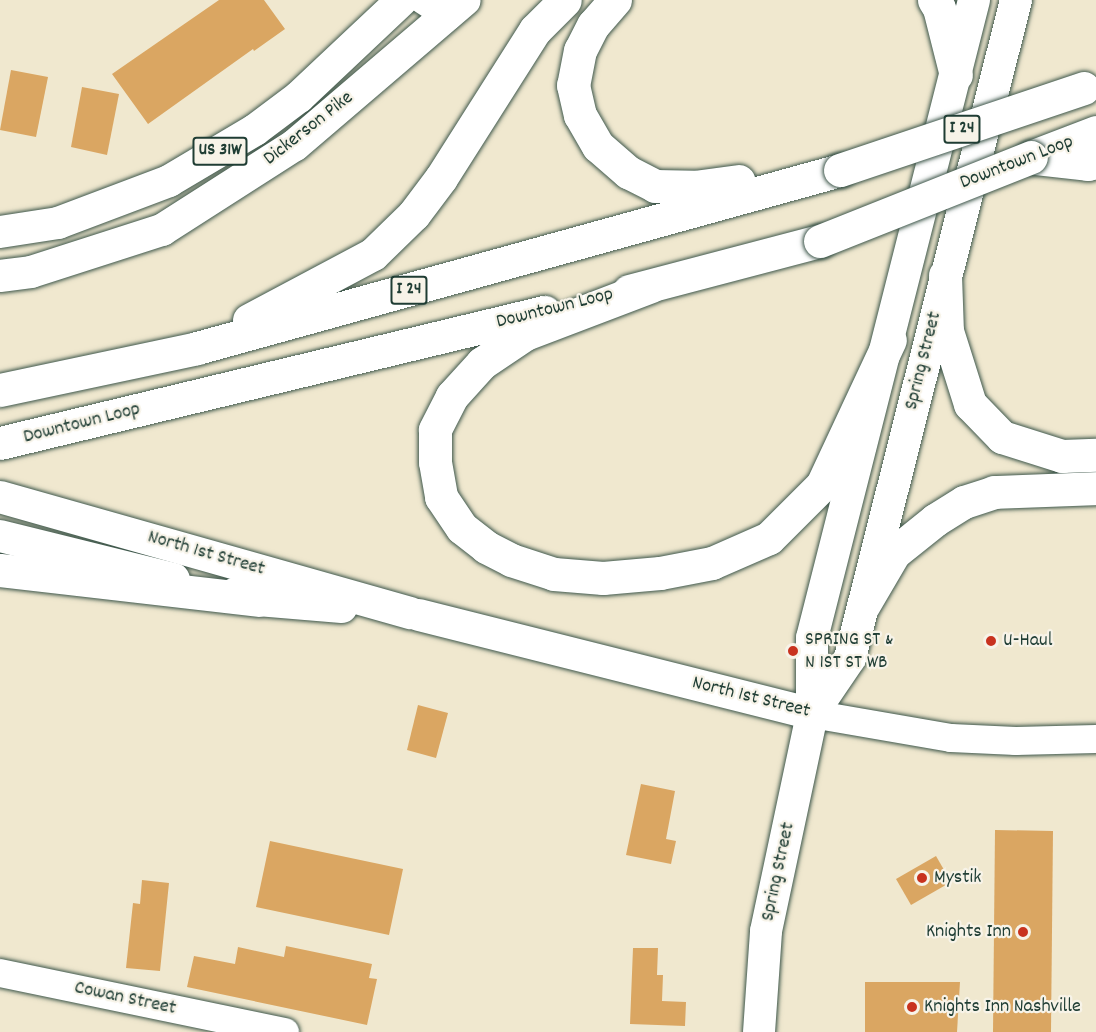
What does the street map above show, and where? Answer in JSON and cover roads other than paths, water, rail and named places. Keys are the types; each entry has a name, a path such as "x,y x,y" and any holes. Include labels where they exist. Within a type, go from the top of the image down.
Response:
{"highway":[{"path":"197,348 373,254 414,214 441,178 535,30 565,0"},
{"path":"615,0 593,25 580,50 573,85 580,115 598,146 628,172 655,186 694,187 742,180 828,174"},
{"path":"934,0 939,8 956,75"},
{"name":"I 24","path":"0,390 197,348 828,174 1090,86"},
{"name":"Downtown Loop","path":"9,441 651,286 820,241 1096,132"},
{"path":"1031,158 1088,164 1096,162"},
{"path":"945,275 947,331 970,404 1002,437 1062,456 1096,455"},
{"path":"651,286 525,334 482,363 452,396 435,430 435,462 441,497 462,528 486,547 511,560 555,574 603,578 660,573 712,563 769,537 822,485 890,340"},
{"path":"863,606 894,553 935,520 964,502 994,492 1096,488"},
{"path":"0,570 258,600"}],"main road":[{"name":"Dickerson Pike","path":"0,232 58,223 169,181 255,130 299,97 402,0"},
{"name":"Spring Street","path":"759,1032 766,931 812,714 812,638 890,340 974,0"},
{"name":"Spring Street","path":"812,714 850,658 1016,0"},
{"name":"Dickerson Pike","path":"0,276 31,272 162,230 295,145 446,4"},
{"name":"North 1st Street","path":"0,497 415,614 812,714"},
{"name":"North 1st Street","path":"0,536 258,600 415,614"}],"street":[{"name":"North 1st Street","path":"812,714 951,738 1016,741 1096,739"},
{"name":"Cowan Street","path":"0,973 285,1032"}],"place":[{"name":"U-Haul","path":"991,641"},
{"name":"SPRING ST & N 1ST ST WB","path":"793,651"},
{"name":"Mystik","path":"922,878"},
{"name":"Knights Inn","path":"1023,932"},
{"name":"Knights Inn Nashville","path":"912,1007"}]}
